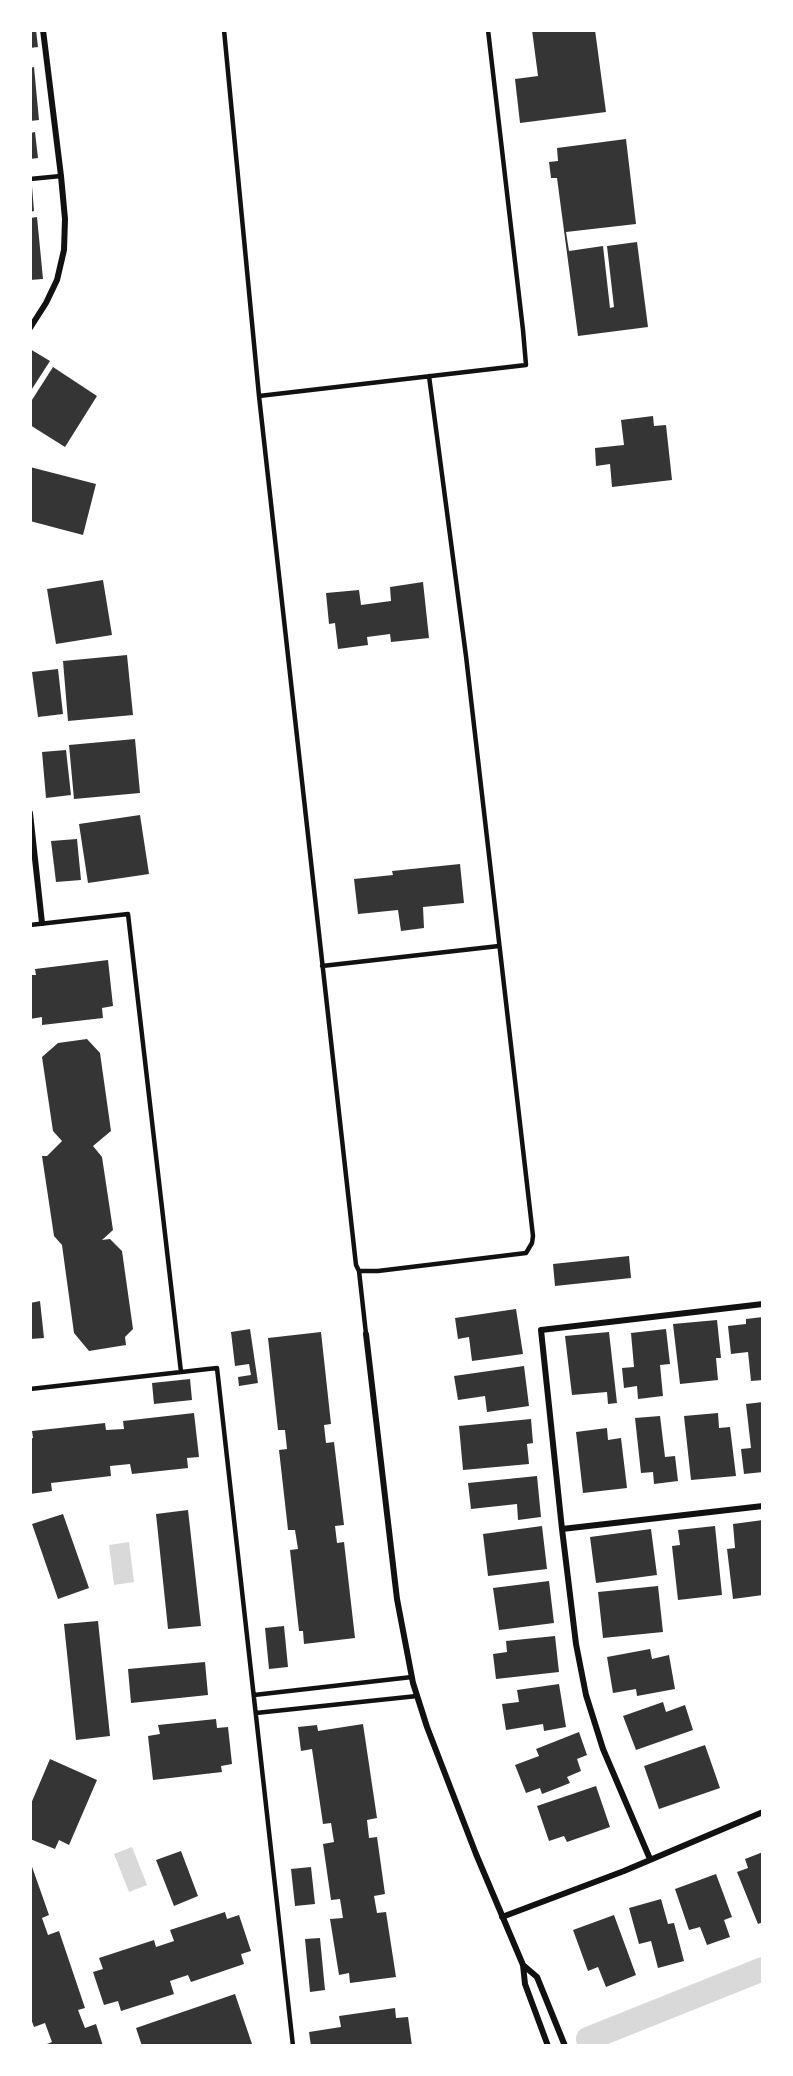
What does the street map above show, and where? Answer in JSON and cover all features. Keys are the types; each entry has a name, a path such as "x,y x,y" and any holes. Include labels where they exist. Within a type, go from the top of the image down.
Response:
{"street":[{"path":"30,328 57,280 64,250 65,219 61,176 43,30"},
{"path":"30,813 42,923"},
{"path":"650,1859 603,1749 586,1695 576,1644 541,1330 763,1304"},
{"path":"366,1334 397,1599 412,1677 427,1727 523,1965 525,1984 548,2046"},
{"path":"562,1529 763,1506"},
{"path":"502,1917 624,1871 763,1812"},
{"path":"523,1965 537,1977 566,2046"}],"lane":[{"path":"224,30 259,396 322,966 366,1334"},
{"path":"259,396 526,365 488,30"},
{"path":"30,179 61,176"},
{"path":"359,1271 378,1271 522,1254 526,1253 532,1243 466,656 429,376"},
{"path":"30,925 128,914 181,1372"},
{"path":"322,966 500,946"},
{"path":"30,1389 217,1368 293,2046"},
{"path":"254,1695 412,1677"},
{"path":"256,1713 417,1696"}],"shaded area":[{"path":"129,1542 134,1582 114,1585 109,1545"},
{"path":"132,1847 147,1885 129,1892 114,1854"}],"building":[{"path":"30,30 36,30 38,47 30,48"},
{"path":"532,30 595,30 606,112 520,123 515,79 538,76"},
{"path":"34,67 39,120 30,121 30,68"},
{"path":"35,132 38,158 30,159 30,133"},
{"path":"626,139 636,224 566,232 569,251 603,246 610,308 614,307 607,246 637,242 648,327 578,336 557,178 551,178 549,162 558,161 557,148"},
{"path":"30,186 32,186 34,211 30,212"},
{"path":"37,217 43,279 30,280 30,218"},
{"path":"30,349 50,361 30,392"},
{"path":"53,367 97,396 65,447 30,425 30,403"},
{"path":"653,416 654,426 666,425 672,480 612,487 610,464 596,466 595,448 624,445 621,420"},
{"path":"30,467 96,484 83,535 30,521"},
{"path":"103,580 112,635 56,644 47,589"},
{"path":"423,582 429,638 391,642 390,634 367,637 368,645 338,649 335,623 329,624 326,593 359,590 361,605 391,601 390,587"},
{"path":"127,655 133,715 68,721 63,661"},
{"path":"58,669 63,714 38,717 32,672"},
{"path":"135,739 140,793 74,799 69,745"},
{"path":"66,750 71,795 46,798 42,752"},
{"path":"140,815 149,874 88,883 79,824"},
{"path":"77,839 81,880 56,882 51,841"},
{"path":"460,864 464,903 423,907 424,928 401,931 398,910 358,914 354,879 393,875 392,871"},
{"path":"108,960 113,1006 102,1008 103,1018 42,1025 42,1017 30,1019 30,975 36,975 35,969"},
{"path":"87,1039 100,1053 111,1131 93,1146 102,1157 113,1230 102,1240 110,1239 122,1251 133,1329 125,1337 126,1345 89,1351 74,1333 62,1245 54,1236 42,1156 47,1156 62,1141 53,1131 42,1057 58,1043"},
{"path":"629,1256 631,1278 555,1286 553,1264"},
{"path":"40,1301 44,1338 30,1339 30,1303"},
{"path":"516,1309 523,1354 472,1361 469,1337 458,1339 455,1318"},
{"path":"763,1317 763,1380 751,1381 748,1352 731,1354 728,1326 746,1324 746,1319"},
{"path":"717,1320 721,1358 716,1358 718,1380 680,1384 673,1324"},
{"path":"250,1329 258,1383 239,1386 238,1377 251,1375 249,1364 235,1366 231,1332"},
{"path":"666,1329 670,1364 660,1365 663,1396 638,1399 637,1386 624,1388 622,1368 634,1367 631,1333"},
{"path":"321,1332 331,1424 324,1425 326,1443 334,1442 344,1525 335,1526 337,1543 344,1542 355,1638 304,1644 303,1631 299,1631 290,1550 298,1549 295,1530 288,1530 279,1450 287,1449 285,1430 278,1430 268,1338"},
{"path":"609,1332 617,1403 608,1404 607,1392 572,1395 565,1336"},
{"path":"524,1366 529,1406 487,1412 485,1396 458,1400 454,1376"},
{"path":"190,1379 192,1400 154,1404 152,1383"},
{"path":"763,1402 763,1472 744,1474 741,1449 751,1448 746,1404"},
{"path":"194,1413 199,1457 187,1458 188,1468 132,1474 130,1464 110,1466 111,1476 51,1483 52,1491 30,1494 32,1431 105,1423 106,1430 124,1429 123,1421"},
{"path":"718,1413 719,1428 730,1427 736,1476 691,1480 684,1416"},
{"path":"660,1416 665,1457 675,1456 678,1481 654,1484 653,1472 641,1473 635,1418"},
{"path":"531,1419 533,1443 527,1444 529,1464 463,1470 459,1426"},
{"path":"607,1428 608,1440 621,1438 627,1488 583,1493 576,1432"},
{"path":"537,1476 541,1517 518,1520 517,1504 471,1509 468,1483"},
{"path":"188,1510 201,1626 168,1629 156,1514"},
{"path":"63,1514 89,1588 58,1599 32,1524"},
{"path":"763,1520 763,1595 733,1599 727,1549 735,1548 733,1524"},
{"path":"542,1526 547,1569 488,1576 483,1534"},
{"path":"715,1526 722,1595 678,1600 672,1546 680,1545 678,1530"},
{"path":"651,1529 657,1575 596,1583 590,1537"},
{"path":"549,1581 554,1623 499,1630 493,1588"},
{"path":"658,1586 663,1632 603,1638 598,1592"},
{"path":"98,1621 110,1736 76,1740 64,1624"},
{"path":"284,1626 288,1667 269,1669 265,1628"},
{"path":"555,1636 559,1672 496,1679 493,1654 507,1652 506,1641"},
{"path":"650,1649 652,1659 669,1655 675,1689 637,1696 636,1689 613,1693 607,1657"},
{"path":"205,1662 208,1695 131,1703 128,1669"},
{"path":"559,1684 566,1727 544,1731 543,1724 506,1730 502,1704 519,1702 517,1690"},
{"path":"663,1702 666,1712 685,1705 693,1730 636,1750 623,1716"},
{"path":"216,1719 217,1728 228,1727 232,1764 221,1766 222,1772 153,1780 148,1736 160,1734 158,1725"},
{"path":"363,1724 377,1818 367,1820 369,1838 377,1837 385,1894 374,1896 377,1913 386,1912 396,1977 350,1983 349,1973 339,1975 330,1919 343,1918 340,1899 331,1900 323,1844 334,1842 331,1823 323,1824 312,1749 301,1751 298,1727 317,1725 318,1731"},
{"path":"579,1732 587,1755 577,1759 581,1771 567,1777 570,1783 542,1794 540,1788 526,1793 515,1765 539,1756 536,1749"},
{"path":"705,1745 720,1788 659,1809 644,1766"},
{"path":"50,1759 97,1780 69,1845 59,1840 55,1849 30,1839 30,1806"},
{"path":"596,1786 610,1827 567,1842 564,1836 549,1841 537,1806"},
{"path":"181,1851 198,1896 174,1906 156,1860"},
{"path":"763,1852 763,1922 758,1924 737,1872 748,1868 745,1859"},
{"path":"30,1861 49,1915 42,1918 48,1935 59,1931 85,2008 78,2010 85,2028 96,2024 103,2046 42,2046 52,2042 45,2023 34,2027 30,2016"},
{"path":"311,1867 315,1904 295,1906 291,1869"},
{"path":"716,1874 732,1917 724,1920 730,1937 707,1945 700,1927 689,1930 675,1889"},
{"path":"661,1899 668,1924 674,1923 684,1961 658,1968 651,1941 639,1944 629,1908"},
{"path":"225,1912 227,1919 239,1915 251,1951 241,1954 244,1964 191,1982 188,1975 170,1981 174,1994 121,2011 118,2001 104,2005 93,1972 103,1969 99,1958 154,1940 156,1947 174,1941 170,1930"},
{"path":"614,1915 636,1975 606,1987 598,1967 588,1971 573,1930"},
{"path":"320,1938 325,1990 310,1992 305,1939"},
{"path":"235,1994 252,2044 245,2046 142,2046 136,2028"},
{"path":"395,2008 396,2018 408,2017 412,2046 311,2046 309,2032 341,2027 339,2016"}],"waterway":[{"path":"588,2039 763,1969"}]}
